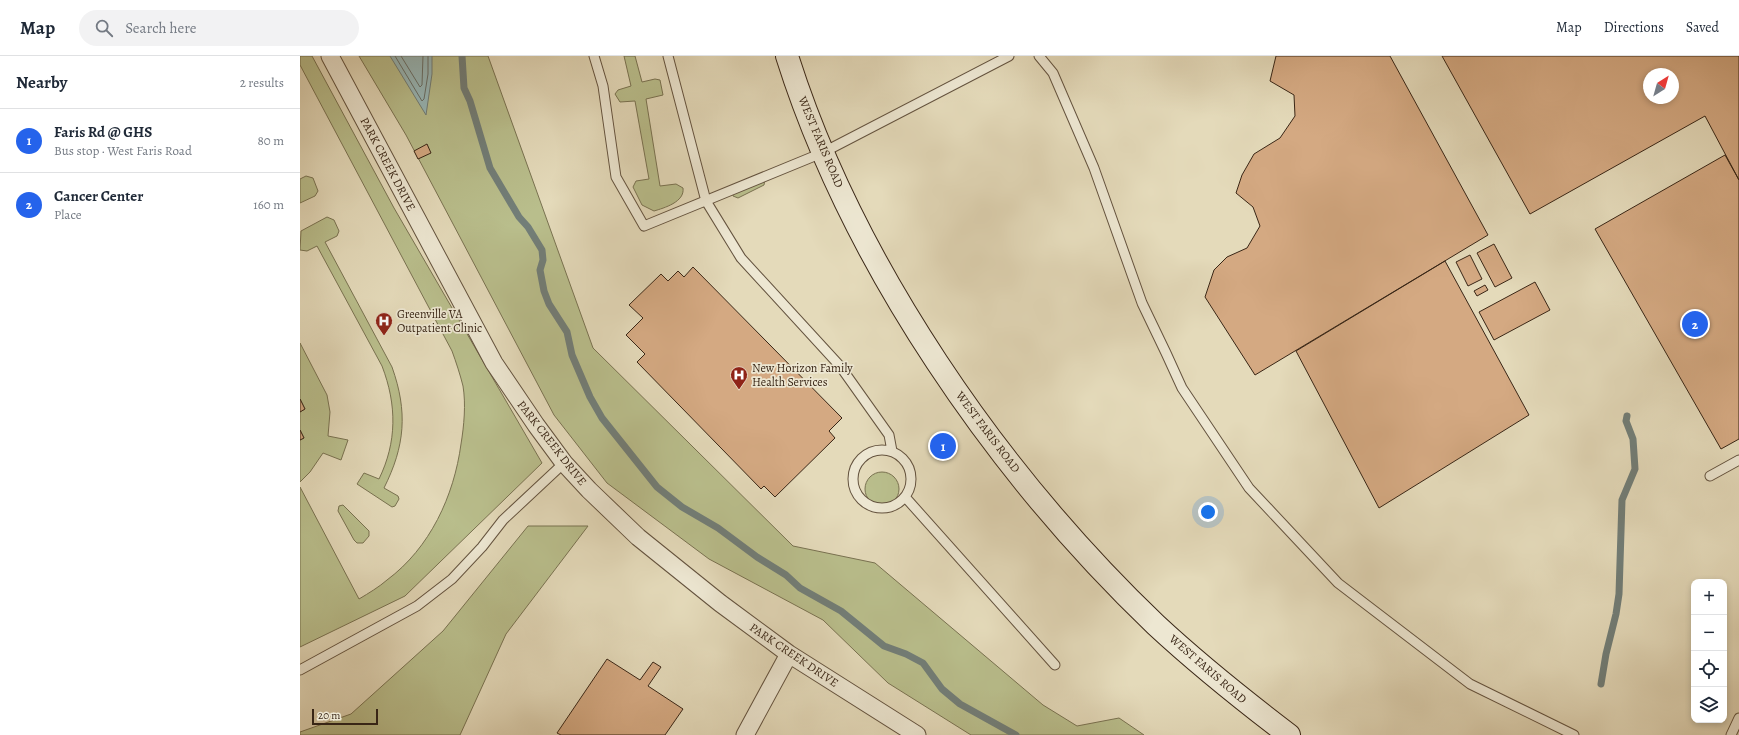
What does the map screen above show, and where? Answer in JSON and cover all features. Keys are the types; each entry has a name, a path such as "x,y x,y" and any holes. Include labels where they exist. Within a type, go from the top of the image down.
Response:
{"main road":[{"name":"WEST FARIS ROAD","path":"787,56 822,153 875,260 932,353 973,415 1037,496 1092,558 1156,625 1236,694 1288,735"}],"street":[{"name":"PARK CREEK DRIVE","path":"330,56 494,364 536,426 564,463 589,490 638,537 720,603 789,654 917,735"},
{"path":"745,735 789,654"}],"lane":[{"path":"594,56 603,86 616,177 644,226 822,153 1009,56"},
{"path":"668,56 706,201 741,258 840,366 889,435 892,451"},
{"path":"1039,56 1053,73 1091,161 1142,303 1182,388 1249,488 1338,583 1470,684 1574,735"},
{"path":"874,450 892,451 907,462 912,480 906,498 891,508 872,508 857,496 852,478 858,461 874,450"},
{"path":"1710,476 1739,460"},
{"path":"300,670 418,606 452,579 482,547 503,520 564,463"},
{"path":"906,498 1055,665"},
{"path":"1731,735 1739,718"}],"green space":[{"path":"300,56 312,56 394,208 542,463 405,596 300,647 300,487 359,599 381,585 416,553 438,520 453,483 458,463 463,430 464,393 452,351 300,65"},
{"path":"359,56 488,56 593,348 793,546 875,563 1043,705 1077,726 1119,718 1144,735 971,735 888,683 823,620 709,559 607,483 554,415 406,135"},
{"path":"624,56 635,56 642,82 655,79 660,80 663,95 646,99 660,186 676,184 683,188 683,193 677,201 654,211 642,205 633,187 636,181 649,179 635,101 620,102 615,94 618,90 631,86"},
{"path":"306,176 313,178 318,191 315,196 300,203 300,179"},
{"path":"765,179 764,185 738,198 733,196 733,194"},
{"path":"327,217 334,220 339,231 337,236 325,242 392,367 397,383 402,414 402,429 396,458 384,488 398,496 399,499 395,506 392,507 357,484 364,473 379,479 385,465 392,437 392,409 387,381 382,366 317,246 307,251 300,250 301,231"},
{"path":"300,343 327,395 330,412 328,436 348,440 341,460 323,453 310,472 300,482 300,440 304,438 300,430 300,412 305,409 300,399"},
{"path":"879,472 885,472 889,473 896,479 899,489 898,496 892,503 885,506 879,506 875,505 868,499 865,492 865,486 866,482 872,475"},
{"path":"343,505 369,531 369,536 363,543 357,543 354,540 338,511 339,506"},
{"path":"528,526 588,526 506,634 460,735 300,735 300,732 351,714 443,631"}],"water":[{"path":"390,56 432,56 432,74 426,115"}],"building":[{"path":"1276,56 1390,56 1488,235 1255,375 1205,297 1214,270 1227,257 1247,248 1260,226 1253,207 1236,193 1242,175 1254,154 1280,138 1295,116 1294,95 1270,81"},
{"path":"1442,56 1739,56 1739,180 1705,116 1530,214"},
{"path":"427,144 431,153 418,159 414,151"},
{"path":"1725,155 1739,180 1739,439 1721,449 1595,229"},
{"path":"1494,244 1512,278 1495,287 1477,253"},
{"path":"1470,255 1482,279 1468,286 1456,262"},
{"path":"1445,261 1529,415 1379,508 1296,351"},
{"name":"New Horizon Family Health Services","path":"693,267 842,418 829,431 835,438 775,497 764,486 761,489 637,362 645,354 626,335 643,318 629,305 661,274 668,281 678,271 684,277"},
{"path":"1535,282 1550,310 1494,340 1479,312"},
{"path":"1485,285 1488,290 1477,296 1474,291"},
{"path":"300,399 305,409 300,412"},
{"path":"300,430 304,438 300,440"},
{"path":"607,659 640,680 653,662 661,667 648,686 683,709 665,735 561,735 557,733"}],"waterway":[{"path":"462,56 464,88 470,101 490,168 519,217 528,227 542,250 543,260 540,270 544,291 549,304 567,332 572,355 590,397 602,418 657,487 682,507 718,528 757,557 786,575 800,588 841,611 884,646 906,654 923,663 942,689 960,704 1016,735"},
{"path":"1601,684 1619,594 1622,500 1635,469 1633,439 1626,421 1627,416"}],"place":[{"name":"Cancer Center","path":"1695,324"},
{"name":"Greenville VA Outpatient Clinic","path":"384,336"},
{"name":"New Horizon Family Health Services","path":"739,390"},
{"name":"Faris Rd @ GHS","path":"943,446"}]}
